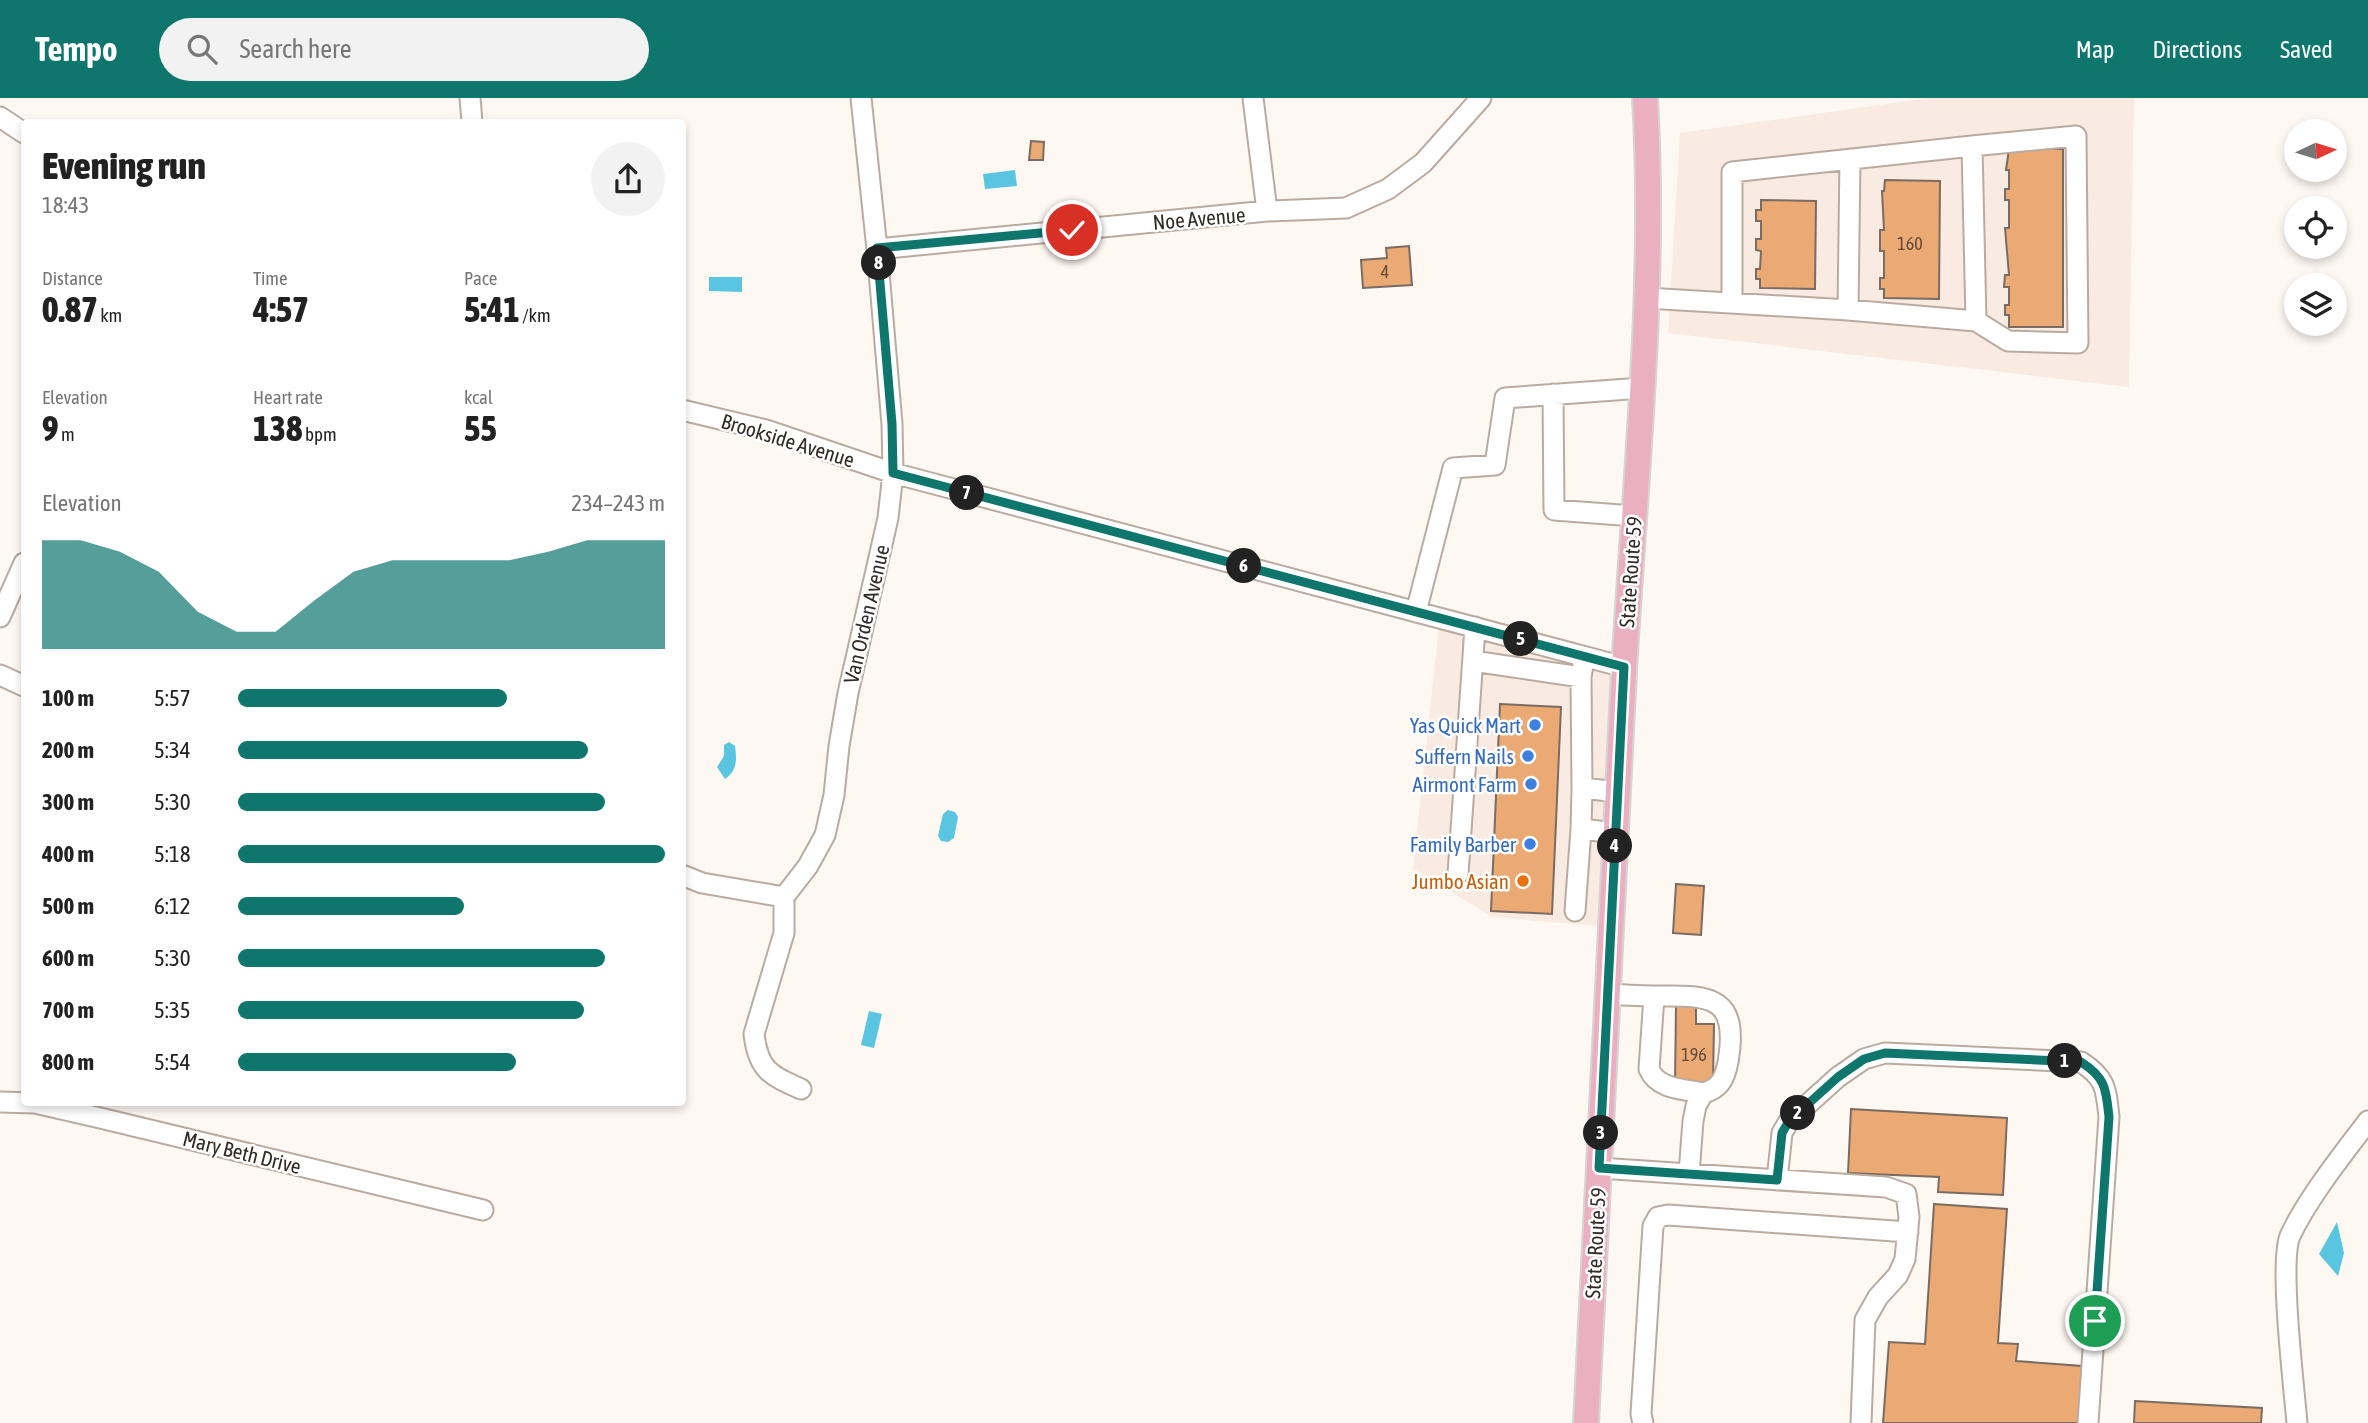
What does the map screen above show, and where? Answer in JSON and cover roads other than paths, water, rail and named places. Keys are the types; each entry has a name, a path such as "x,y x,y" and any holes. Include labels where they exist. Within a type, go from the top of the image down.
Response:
{"main road":[{"name":"State Route 59","path":"1592,1417 1599,1168 1646,298 1648,204 1645,98"}],"street":[{"path":"470,98 472,119"},
{"name":"Van Orden Avenue","path":"783,897 808,866 825,835 834,795 848,693 888,518 893,473 892,424 877,248 861,98"},
{"path":"1253,98 1267,211"},
{"name":"Noe Avenue","path":"877,248 1267,211 1346,208 1388,189 1423,163 1463,106 1481,98"},
{"path":"0,117 21,131"},
{"path":"1646,298 1976,321 2008,341 2078,343 2076,136 1732,172 1732,302"},
{"path":"1972,146 1976,321"},
{"path":"1848,310 1850,159"},
{"path":"1416,612 1453,468 1495,465 1505,398 1642,387"},
{"path":"1553,394 1554,510 1634,516"},
{"name":"Brookside Avenue","path":"686,411 766,430 893,473 1624,667"},
{"path":"0,617 21,570"},
{"path":"1458,874 1475,627"},
{"path":"1575,911 1583,788 1581,677 1584,656"},
{"path":"1473,662 1581,677"},
{"path":"0,675 21,685"},
{"path":"1583,788 1618,792"},
{"path":"1581,829 1616,833"},
{"path":"686,877 702,883 783,897 783,933 754,1034 756,1048 765,1070 774,1077 802,1089"},
{"path":"1608,994 1705,997 1720,1005 1731,1021 1730,1047 1726,1074 1713,1091 1703,1093 1663,1085 1653,1077 1649,1061 1654,996"},
{"path":"1777,1180 1782,1133 1789,1121 1838,1077 1864,1059 1885,1053 2081,1062 2098,1073 2106,1090 2109,1117 2088,1423"},
{"path":"1689,1174 1693,1121 1696,1106 1703,1093"},
{"name":"Mary Beth Drive","path":"0,1101 21,1102"},
{"name":"Mary Beth Drive","path":"48,1106 483,1210"},
{"path":"2297,1423 2286,1275 2289,1238 2330,1171 2368,1121"},
{"path":"1599,1168 1886,1187 1906,1194 1909,1217 1905,1259 1898,1275 1878,1297 1865,1320 1861,1423"},
{"path":"1643,1423 1641,1414 1653,1226 1658,1217 1668,1215 1908,1232"}],"water":[{"path":"1015,170 1017,186 985,189 983,174"},
{"path":"709,277 742,277 742,292 709,291"},
{"path":"729,742 735,746 736,760 734,769 725,779 717,767 724,756 724,745"},
{"path":"948,810 955,812 958,817 954,838 948,842 941,841 938,836 943,814"},
{"path":"869,1011 882,1014 874,1048 861,1045"},
{"path":"2337,1222 2344,1253 2338,1276 2319,1254"}],"place":[{"name":"Yas Quick Mart","path":"1535,725"},
{"name":"Suffern Nails","path":"1528,756"},
{"name":"Airmont Farm","path":"1531,784"},
{"name":"Family Barber","path":"1530,844"},
{"name":"Jumbo Asian","path":"1523,881"}]}
